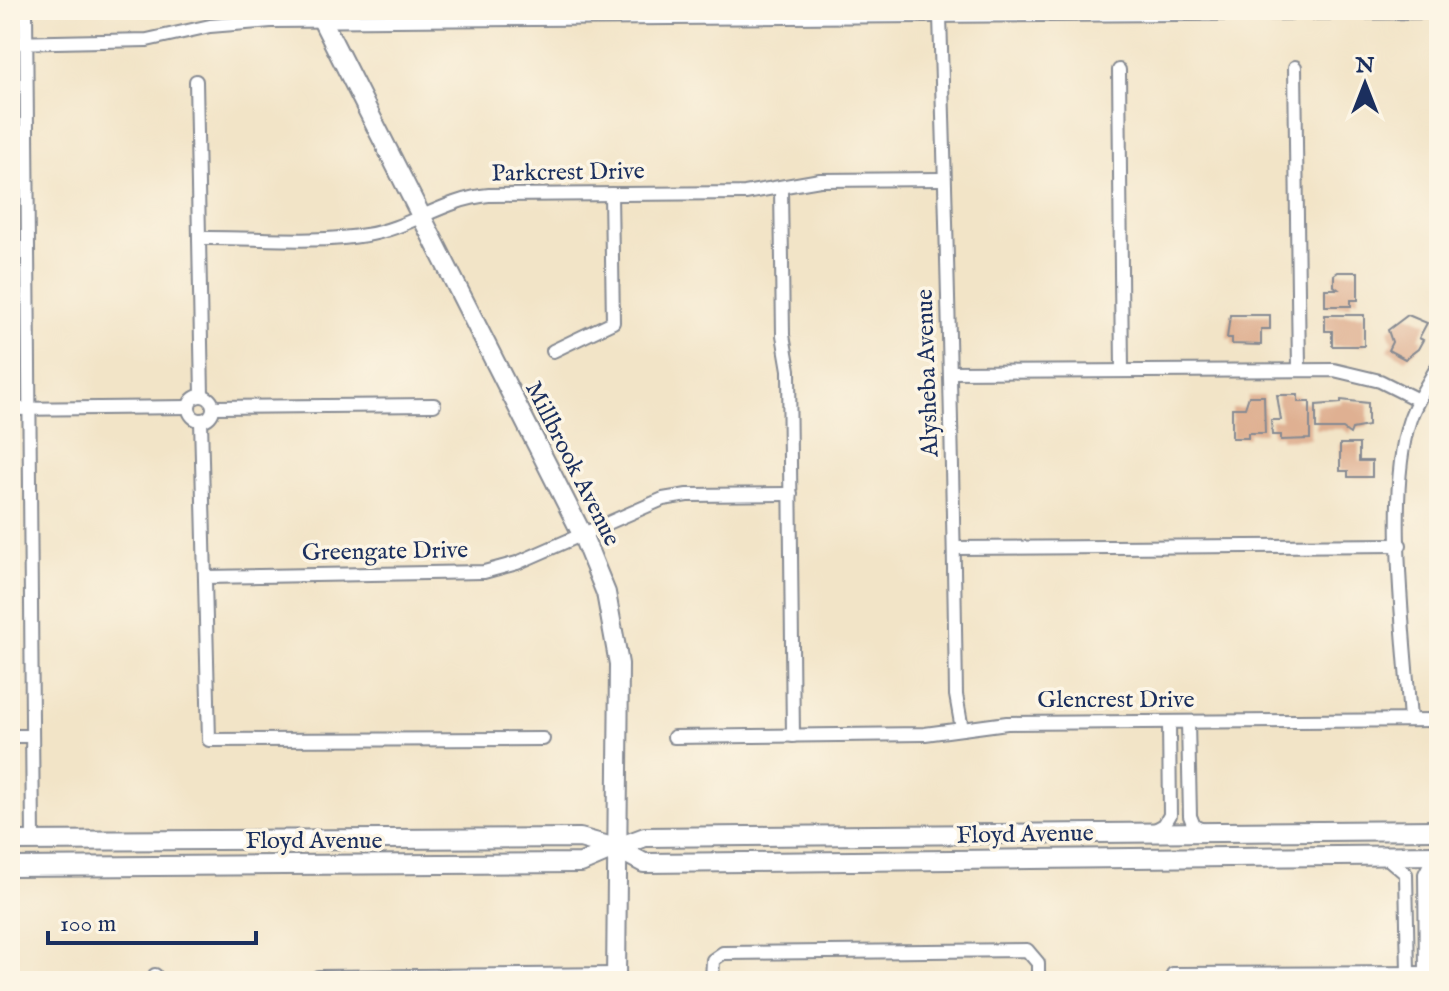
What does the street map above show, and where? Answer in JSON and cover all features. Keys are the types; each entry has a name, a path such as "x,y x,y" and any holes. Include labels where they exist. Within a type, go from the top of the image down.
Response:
{"street":[{"path":"26,10 33,840"},
{"path":"10,43 125,41 237,23 320,16 1439,12"},
{"name":"Millbrook Avenue","path":"320,16 419,218 582,534 606,593 619,664 616,978"},
{"name":"Alysheba Avenue","path":"940,16 943,179 952,372 956,695 962,729"},
{"path":"1295,67 1299,369"},
{"path":"1119,70 1122,371"},
{"path":"196,81 202,395"},
{"name":"Parkcrest Drive","path":"199,238 366,235 475,196 745,193 820,180 943,179"},
{"path":"781,188 791,494 793,736"},
{"path":"553,351 613,322 611,194"},
{"path":"1410,720 1400,545 1401,465 1404,440 1418,400 1439,364"},
{"path":"952,372 1299,369 1359,374 1418,400"},
{"path":"202,395 209,398 214,407 211,416 201,420 192,416 189,407 194,397 202,395"},
{"path":"214,407 434,405"},
{"path":"10,409 189,407"},
{"path":"201,420 209,740 543,739"},
{"name":"Greengate Drive","path":"205,577 467,574 517,563 663,499 687,495 791,494"},
{"path":"954,548 1400,545"},
{"name":"Glencrest Drive","path":"674,737 925,734 1007,723 1439,720"},
{"path":"1149,833 1164,825 1170,815 1169,722"},
{"path":"1188,722 1190,816 1194,826 1208,832"},
{"path":"10,736 32,736"},
{"name":"Floyd Avenue","path":"10,867 581,863 645,837 1439,830"},
{"name":"Floyd Avenue","path":"10,841 580,838 616,848 644,863 1439,857"},
{"path":"1383,856 1406,874 1408,973"},
{"path":"1174,978 1433,973 1425,874 1430,864 1439,857"},
{"path":"712,981 711,966 716,956 723,953 1027,950 1038,963 1038,981"},
{"path":"318,979 616,978"}],"building":[{"path":"1338,272 1358,272 1358,300 1351,300 1351,306 1325,306 1325,289 1338,289 1334,286 1334,275"},
{"path":"1230,315 1270,315 1270,329 1261,329 1261,345 1232,344 1232,338 1227,338"},
{"path":"1325,315 1364,315 1364,346 1332,346 1332,331 1325,331"},
{"path":"1408,315 1427,323 1419,338 1423,340 1418,349 1405,359 1388,350 1392,342 1388,330"},
{"path":"1277,395 1298,395 1298,402 1310,402 1310,439 1281,440 1281,435 1272,435 1271,420 1281,420"},
{"path":"1249,396 1264,396 1265,433 1248,433 1248,438 1232,438 1232,408 1245,408"},
{"path":"1341,400 1368,403 1368,426 1352,429 1350,434 1343,429 1316,429 1316,405 1341,403"},
{"path":"1340,444 1359,444 1359,461 1372,461 1372,477 1348,477 1348,471 1340,471"}]}
